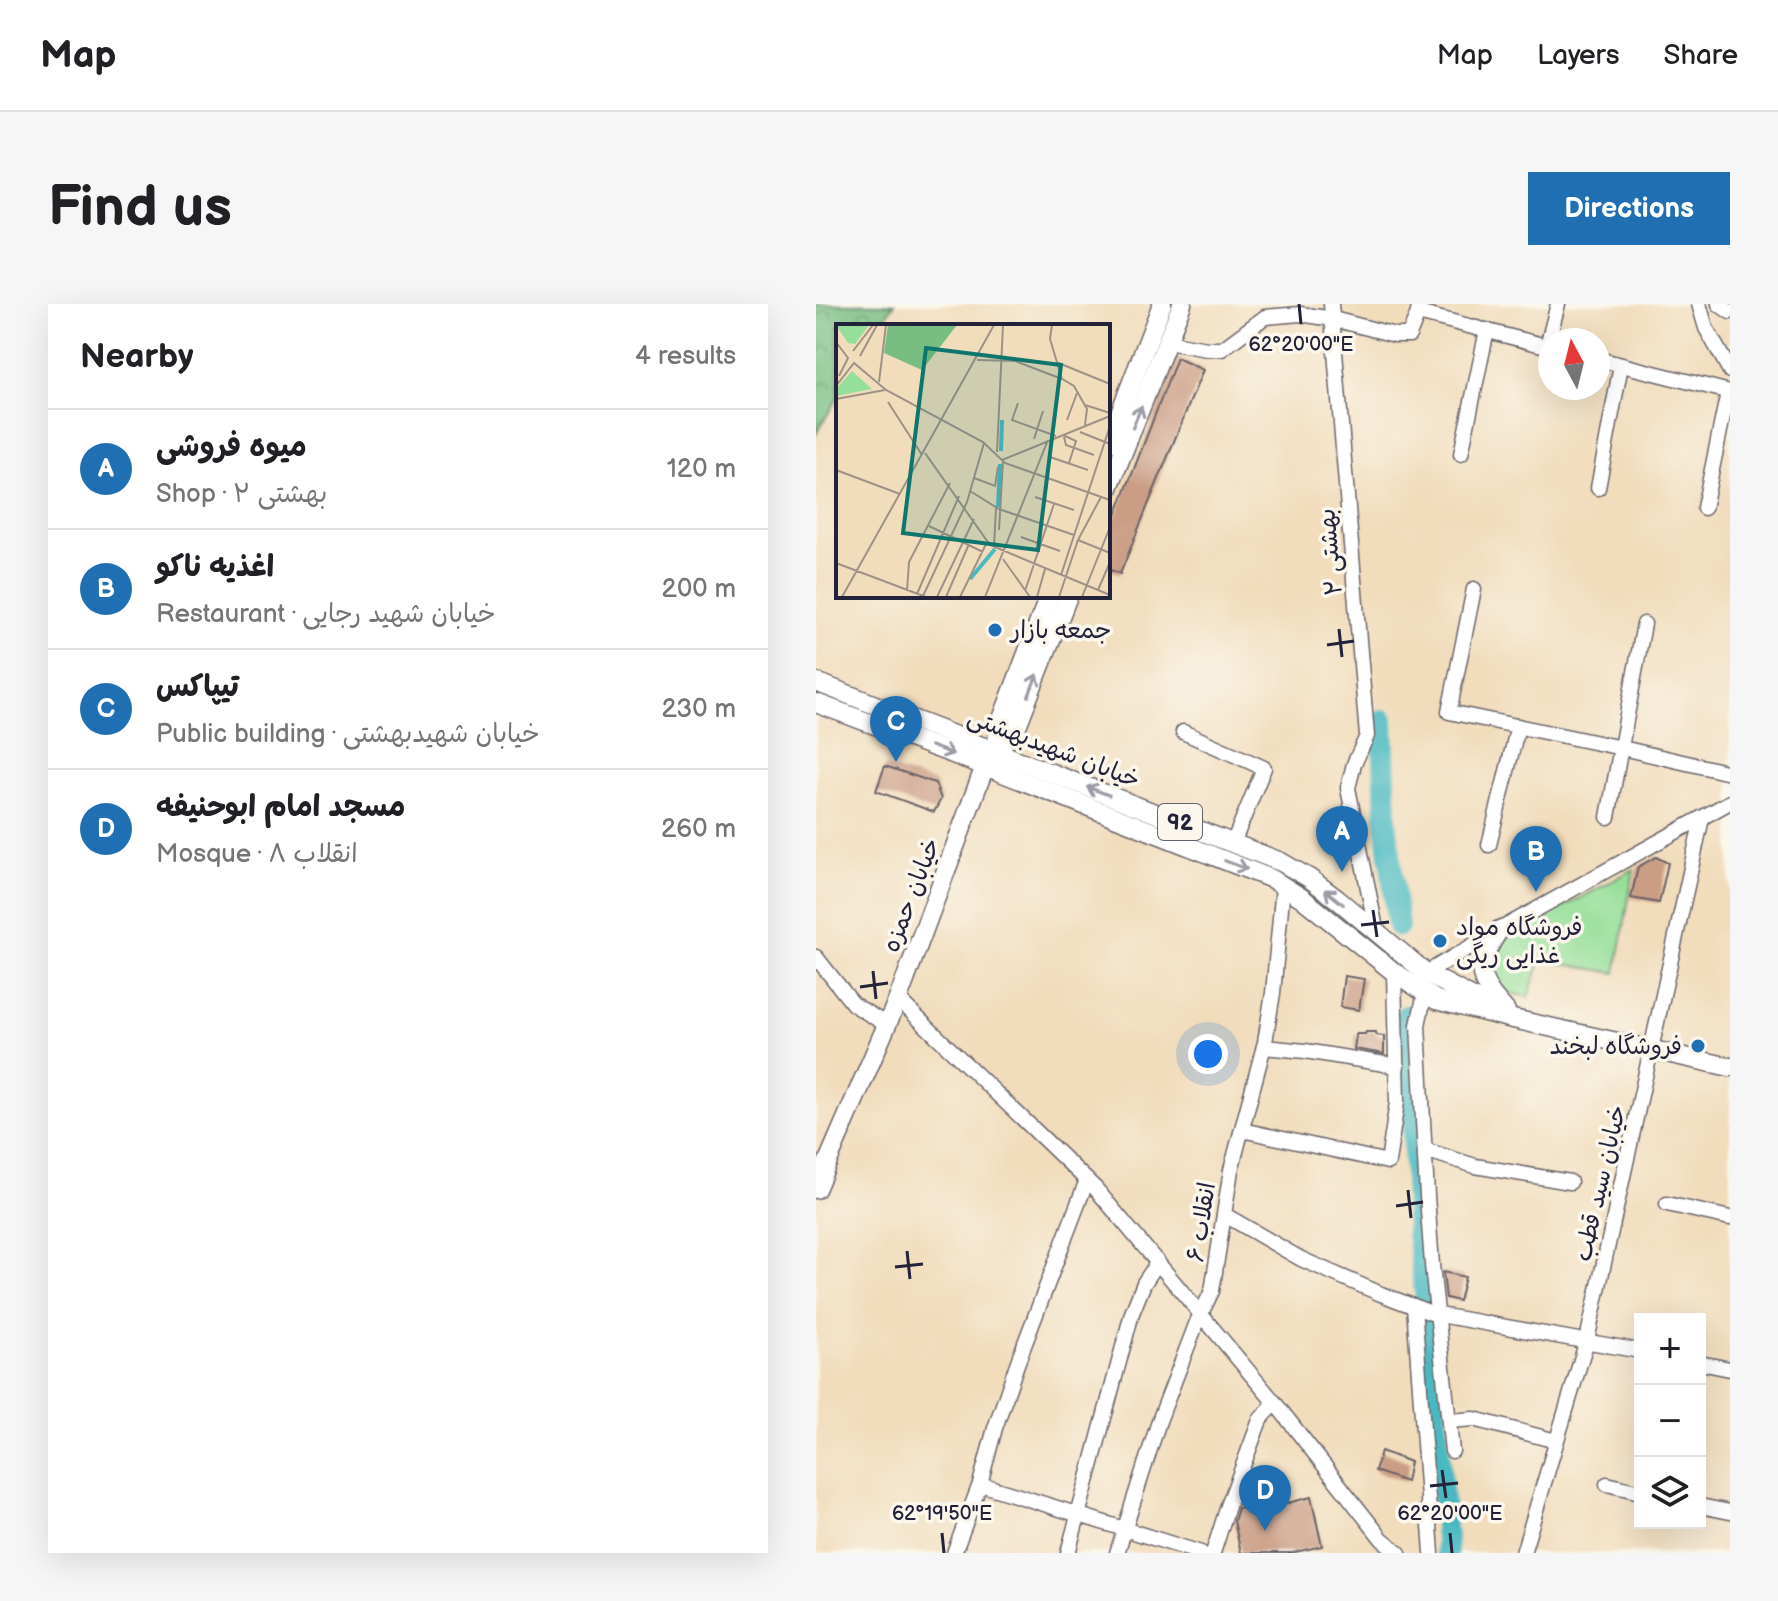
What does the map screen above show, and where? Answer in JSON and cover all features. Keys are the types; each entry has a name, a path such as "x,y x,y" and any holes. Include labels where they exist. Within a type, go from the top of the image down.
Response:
{"main road":[{"path":"1110,439 1162,304"},
{"path":"1110,485 1182,304"},
{"name":"خیابان حمزه","path":"816,1189 898,999 1048,598"},
{"name":"خیابان حمزه","path":"990,758 1015,731 1067,598"},
{"name":"خیابان شهیدبهشتی","path":"816,682 1272,879 1302,898 1394,972 1421,984"},
{"name":"خیابان شهیدبهشتی","path":"816,703 990,758 1281,862 1309,878 1377,934 1436,1000 1730,1067"},
{"path":"1499,930 1486,950 1482,979 1488,991 1513,1019"}],"street":[{"path":"1552,328 1558,304"},
{"path":"1699,304 1706,328 1730,371"},
{"path":"1719,304 1730,312"},
{"path":"1167,342 1222,349 1265,317 1332,312 1395,335 1409,335 1419,309 1538,343"},
{"name":"بهشتی ۲","path":"1332,312 1367,736 1354,764 1348,788 1377,934"},
{"path":"1461,454 1487,330"},
{"path":"1610,362 1729,392 1704,508"},
{"path":"1598,488 1621,365"},
{"path":"1474,589 1449,712 1730,773"},
{"path":"1608,817 1644,624"},
{"path":"1489,845 1518,726"},
{"path":"1183,732 1264,768 1233,843"},
{"path":"1452,1451 1432,1265 1418,1025 1421,984 1499,930 1730,802"},
{"name":"خیابان سید قطب","path":"1523,1553 1587,1340 1702,818"},
{"name":"انقلاب ۶","path":"1117,1553 1159,1421 1212,1291 1231,1170 1264,1047 1273,993 1283,886"},
{"path":"816,957 853,1004 887,1025"},
{"path":"1242,1130 1388,1162 1397,1102 1394,972"},
{"path":"898,999 1087,1180 1275,1403 1380,1546 1399,1553"},
{"path":"1264,1047 1397,1066"},
{"path":"1425,1150 1475,1166 1570,1182"},
{"path":"954,1553 980,1484 1017,1364 1087,1180"},
{"path":"1667,1204 1730,1218"},
{"path":"1225,1215 1301,1259 1381,1294 1438,1314 1634,1350"},
{"path":"1068,1553 1132,1313 1144,1283 1158,1262"},
{"path":"1414,1306 1432,1553"},
{"path":"1706,1364 1730,1369"},
{"path":"1213,1553 1260,1420 1275,1403"},
{"path":"1449,1421 1474,1419 1556,1441"},
{"path":"980,1484 1201,1553"},
{"path":"1607,1484 1634,1491"},
{"path":"1706,1507 1730,1512"}],"green space":[{"path":"816,304 894,304 881,324 836,324 836,400 816,434"},
{"path":"1634,869 1616,973 1541,960 1528,997 1506,992 1495,985 1491,973 1491,950 1501,941"}],"building":[{"path":"1177,358 1203,370 1120,574 1110,570 1110,531"},
{"path":"885,766 935,783 941,799 934,812 876,791"},
{"path":"1656,857 1668,863 1659,903 1631,898 1638,867"},
{"path":"1344,976 1364,979 1359,1010 1340,1007"},
{"path":"1366,1032 1384,1036 1384,1054 1354,1049 1356,1034"},
{"path":"1443,1272 1465,1277 1459,1301 1446,1298"},
{"path":"1381,1451 1410,1462 1406,1482 1375,1471"},
{"path":"1286,1496 1288,1503 1311,1497 1322,1546 1291,1553 1241,1553 1234,1521 1238,1508"}],"waterway":[{"path":"1383,720 1386,821 1398,926"},
{"path":"1406,1016 1417,1232 1426,1300"},
{"path":"1429,1322 1447,1553"}],"place":[{"name":"جمعه بازار","path":"995,630"},
{"name":"تیپاکس","path":"896,762"},
{"name":"میوه فروشی","path":"1342,872"},
{"name":"اغذیه ناکو","path":"1536,892"},
{"name":"فروشگاه مواد غذایی ریگی","path":"1440,941"},
{"name":"فروشگاه لبخند","path":"1698,1046"},
{"name":"مسجد امام ابوحنیفه","path":"1265,1531"}]}
